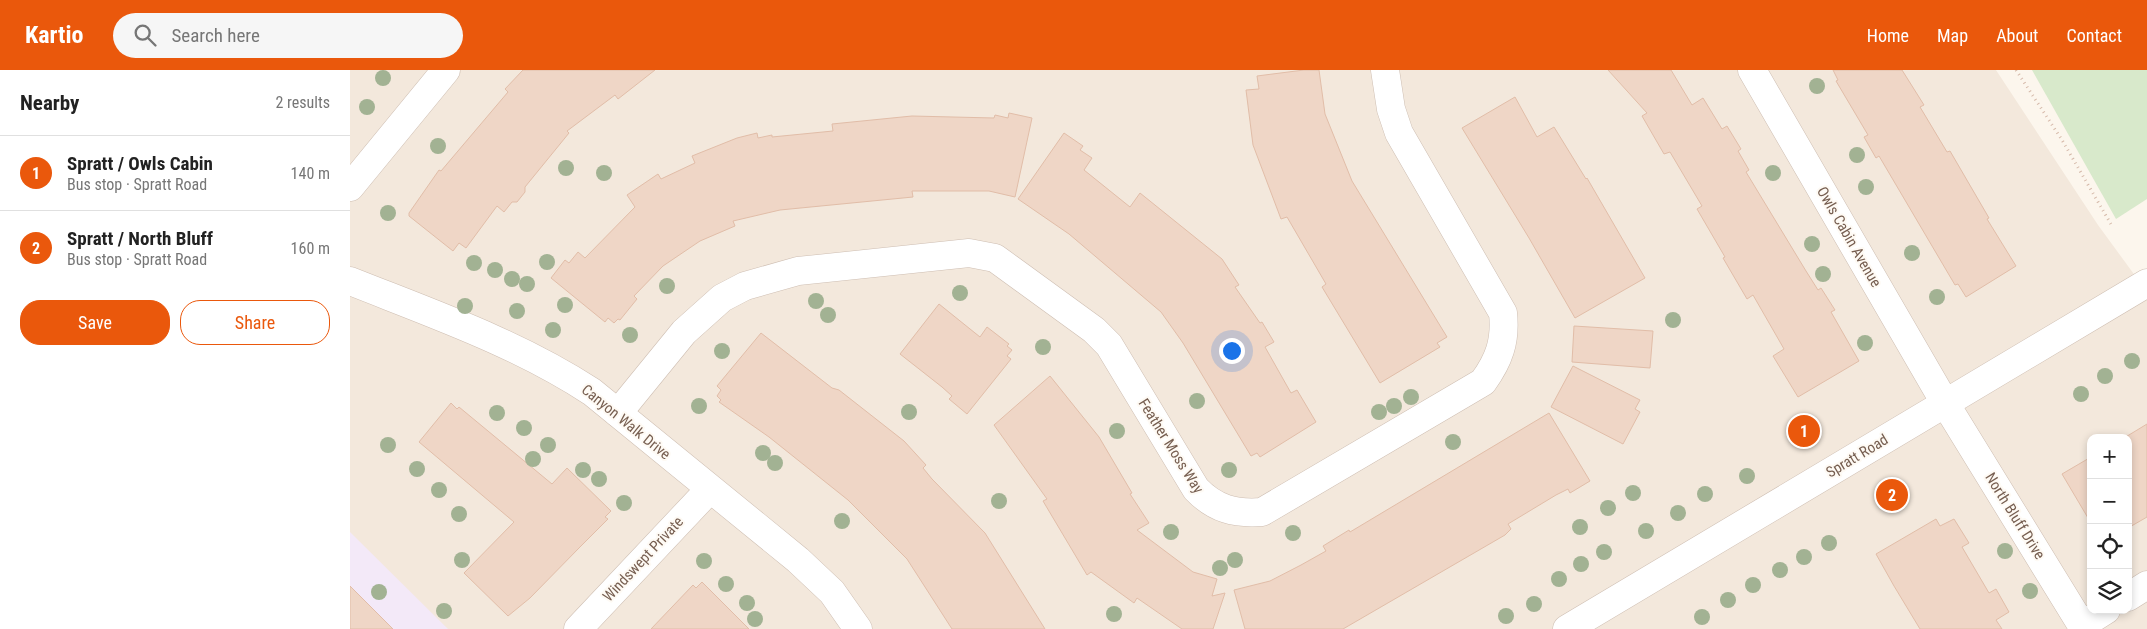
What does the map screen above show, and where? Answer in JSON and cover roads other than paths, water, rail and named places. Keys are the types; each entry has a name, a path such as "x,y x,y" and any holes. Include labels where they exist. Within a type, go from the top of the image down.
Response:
{"street":[{"path":"350,187 446,70"},
{"name":"Feather Moss Way","path":"618,413 684,332 722,298 745,286 798,271 969,253 995,258 1094,330 1108,345 1196,489 1206,500 1241,514 1262,512 1483,382 1495,365 1501,349 1505,331 1503,313 1400,133 1391,108 1385,70"},
{"name":"Owls Cabin Avenue","path":"1752,70 1945,404"},
{"name":"Canyon Walk Drive","path":"350,281 502,341 556,369 618,413 709,490 816,576 832,592 858,629"},
{"name":"Spratt Road","path":"1567,629 2147,283"},
{"name":"North Bluff Drive","path":"1945,404 2083,627"},
{"name":"Windswept Private","path":"578,629 709,490"},
{"path":"2132,594 2147,585"},
{"path":"2083,627 2101,614"}],"place":[{"name":"Spratt / Owls Cabin","path":"1804,431"},
{"name":"Spratt / North Bluff","path":"1892,495"}]}
